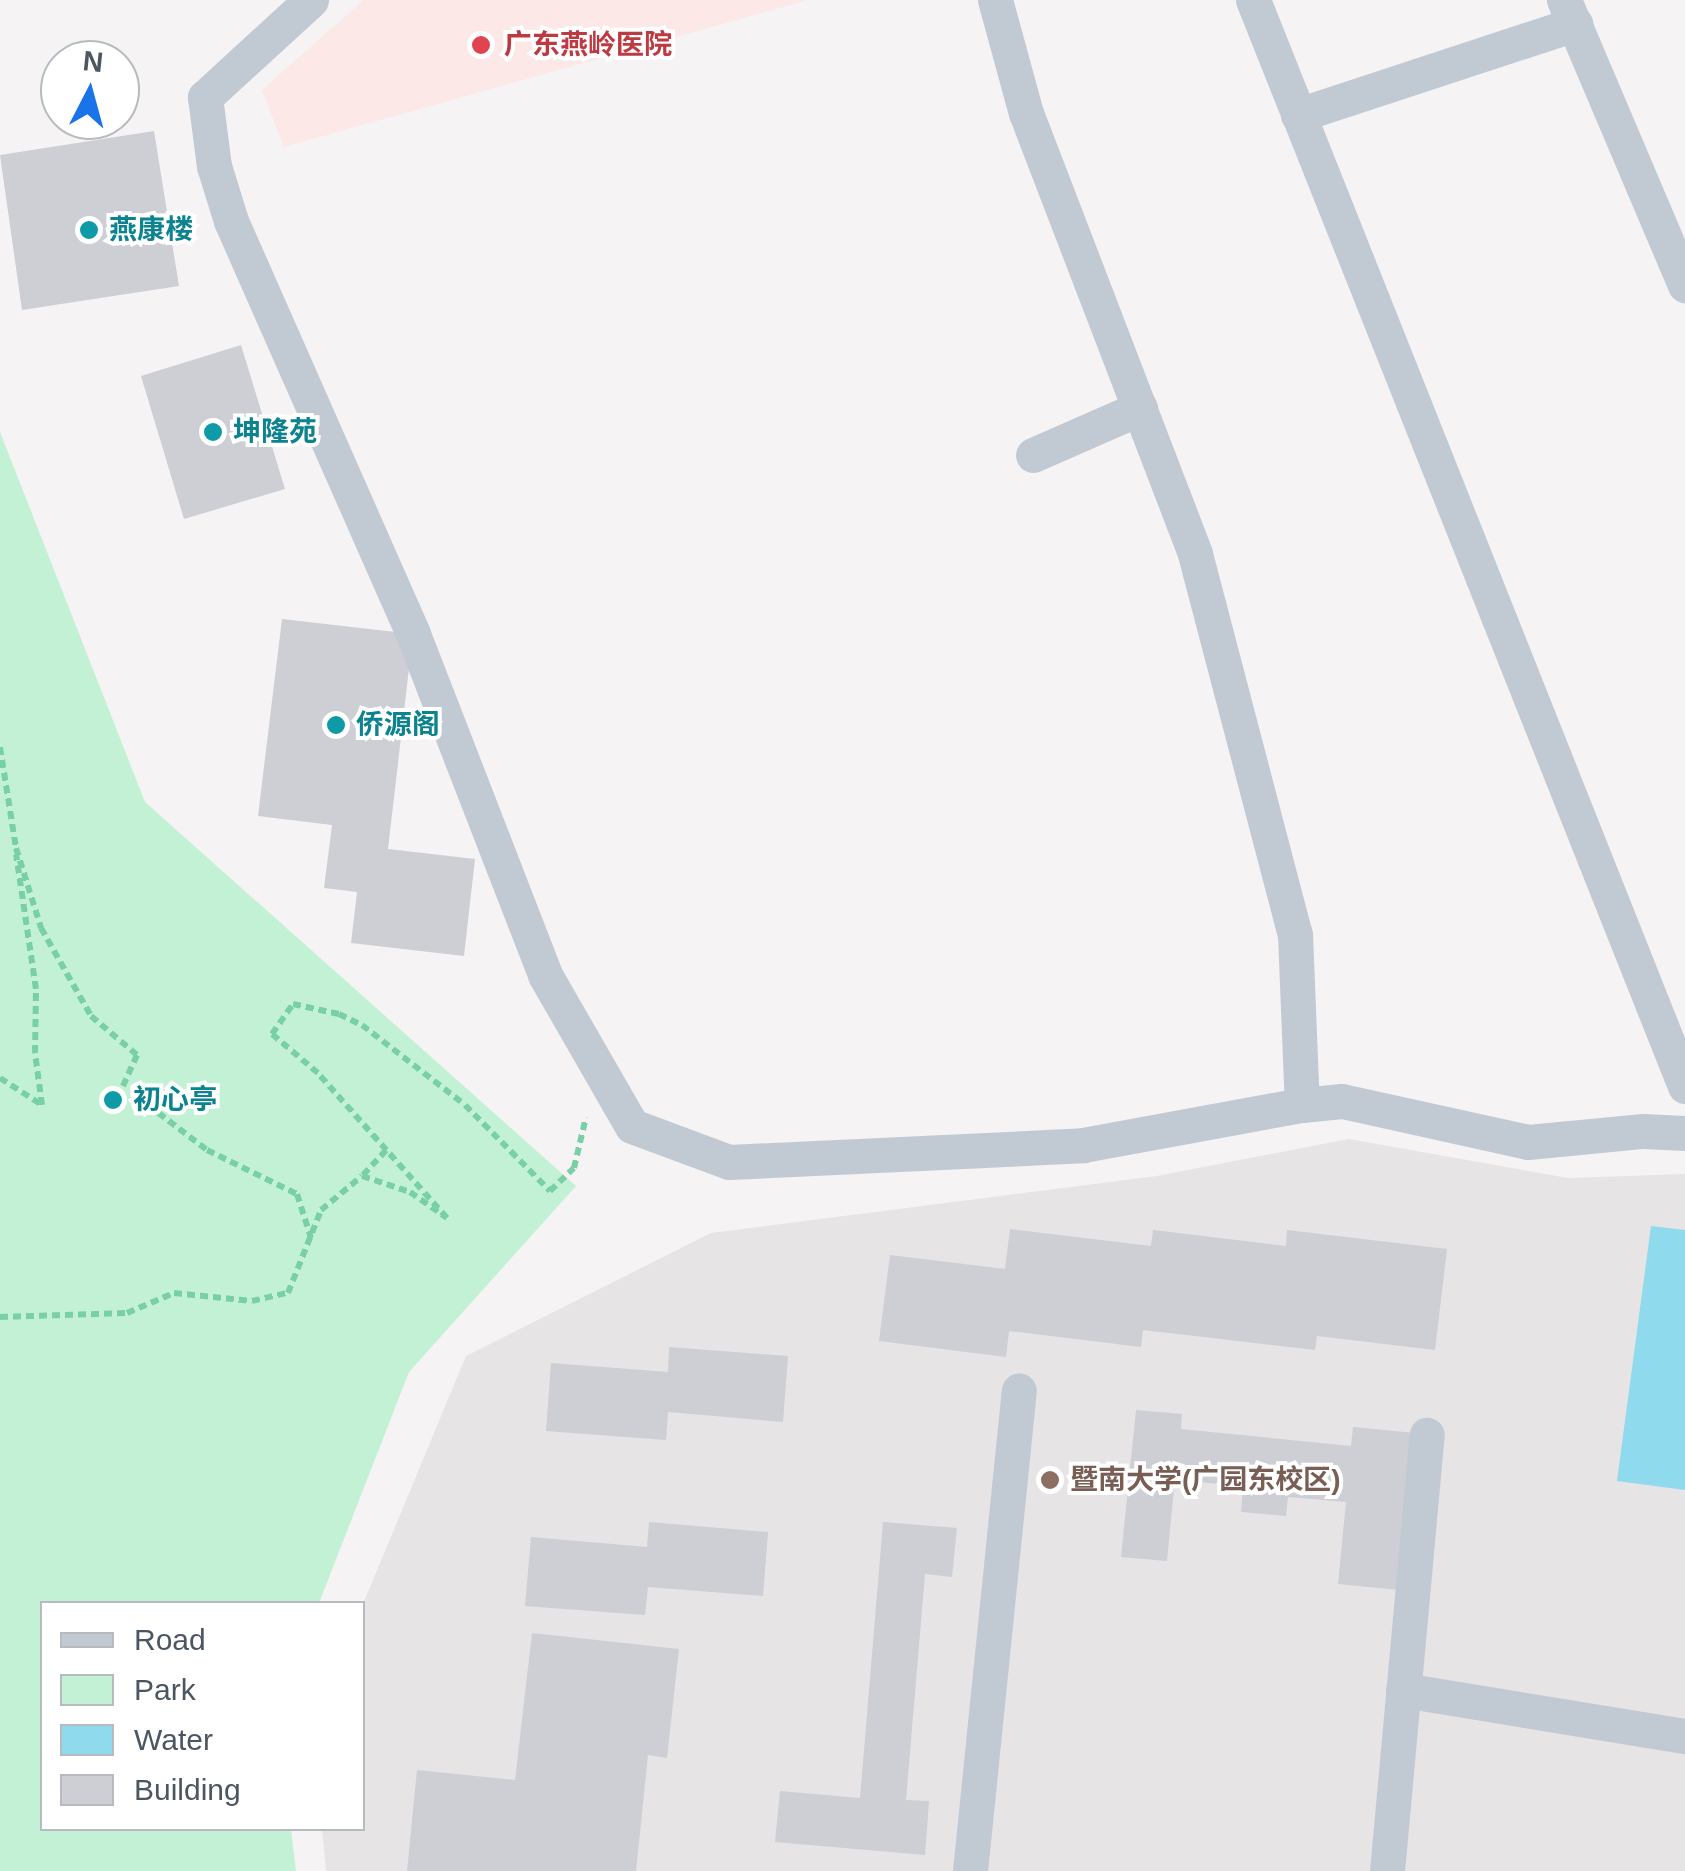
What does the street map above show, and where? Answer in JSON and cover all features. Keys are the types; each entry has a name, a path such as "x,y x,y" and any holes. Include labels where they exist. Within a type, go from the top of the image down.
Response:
{"street":[{"path":"311,0 205,97 214,166 232,221 413,634 545,975 632,1126 729,1162 1082,1145 1302,1105 1342,1102 1528,1142 1643,1131 1685,1133"},
{"path":"995,0 1026,113 1196,554 1295,934 1302,1105"},
{"path":"1253,0 1685,1086"},
{"path":"1298,115 1569,12 1685,285"},
{"path":"1033,455 1140,408"},
{"path":"970,1871 1019,1390"},
{"path":"1387,1871 1426,1436"},
{"path":"1403,1690 1685,1736"}],"path":[{"path":"0,747 11,793 15,864 36,990 35,1053 42,1105 0,1078"},
{"path":"16,848 58,963 91,1016 137,1055 118,1097 148,1105 207,1150 298,1194 311,1238"},
{"path":"362,1176 410,1192 447,1218 318,1073 272,1034 292,1004 338,1014 362,1026 466,1106 550,1191 574,1168 588,1108 602,1074"},
{"path":"0,1317 127,1312 174,1294 270,1298 288,1293 321,1210 386,1150"}],"shaded area":[{"name":"广东燕岭医院","path":"364,0 808,0 284,147 262,90"},
{"name":"暨南大学(广园东校区)","path":"1349,1139 1568,1178 1685,1174 1685,1871 326,1871 322,1831 365,1831 364,1601 466,1356 711,1233 1157,1176"}],"green space":[{"path":"0,432 145,802 576,1186 409,1372 320,1601 40,1601 40,1831 291,1831 296,1871 0,1871"}],"water":[{"path":"1651,1226 1685,1230 1685,1490 1617,1481"}],"building":[{"name":"燕康楼","path":"154,131 179,286 22,310 0,155 96,140 140,140 140,133"},
{"name":"坤隆苑","path":"241,345 285,489 184,519 141,376"},
{"name":"侨源阁","path":"282,619 413,634 388,849 475,859 464,956 351,943 357,892 324,888 332,825 258,816"},
{"name":"初心亭","path":"113,1094 119,1100 113,1106 107,1100"},
{"path":"1010,1229 1151,1246 1153,1230 1286,1246 1287,1230 1447,1249 1435,1350 1317,1336 1315,1350 1143,1330 1141,1347 1009,1331 1006,1357 879,1341 890,1255 1005,1269"},
{"path":"669,1347 788,1356 783,1422 668,1412 666,1440 546,1431 551,1363 668,1372"},
{"path":"1136,1410 1182,1414 1181,1429 1351,1446 1353,1427 1415,1433 1399,1590 1338,1584 1346,1502 1288,1497 1286,1516 1241,1512 1243,1487 1175,1479 1167,1561 1121,1557"},
{"path":"649,1522 768,1532 763,1596 648,1587 645,1615 525,1606 531,1537 647,1547"},
{"path":"883,1522 957,1528 952,1577 925,1574 906,1800 929,1801 925,1855 775,1842 780,1791 860,1798"},
{"path":"532,1633 679,1649 667,1758 648,1755 636,1871 407,1871 417,1770 515,1780"}],"place":[{"name":"广东燕岭医院","path":"481,45"},
{"name":"燕康楼","path":"89,230"},
{"name":"坤隆苑","path":"213,432"},
{"name":"侨源阁","path":"336,725"},
{"name":"初心亭","path":"113,1100"},
{"name":"暨南大学(广园东校区)","path":"1050,1480"}]}
